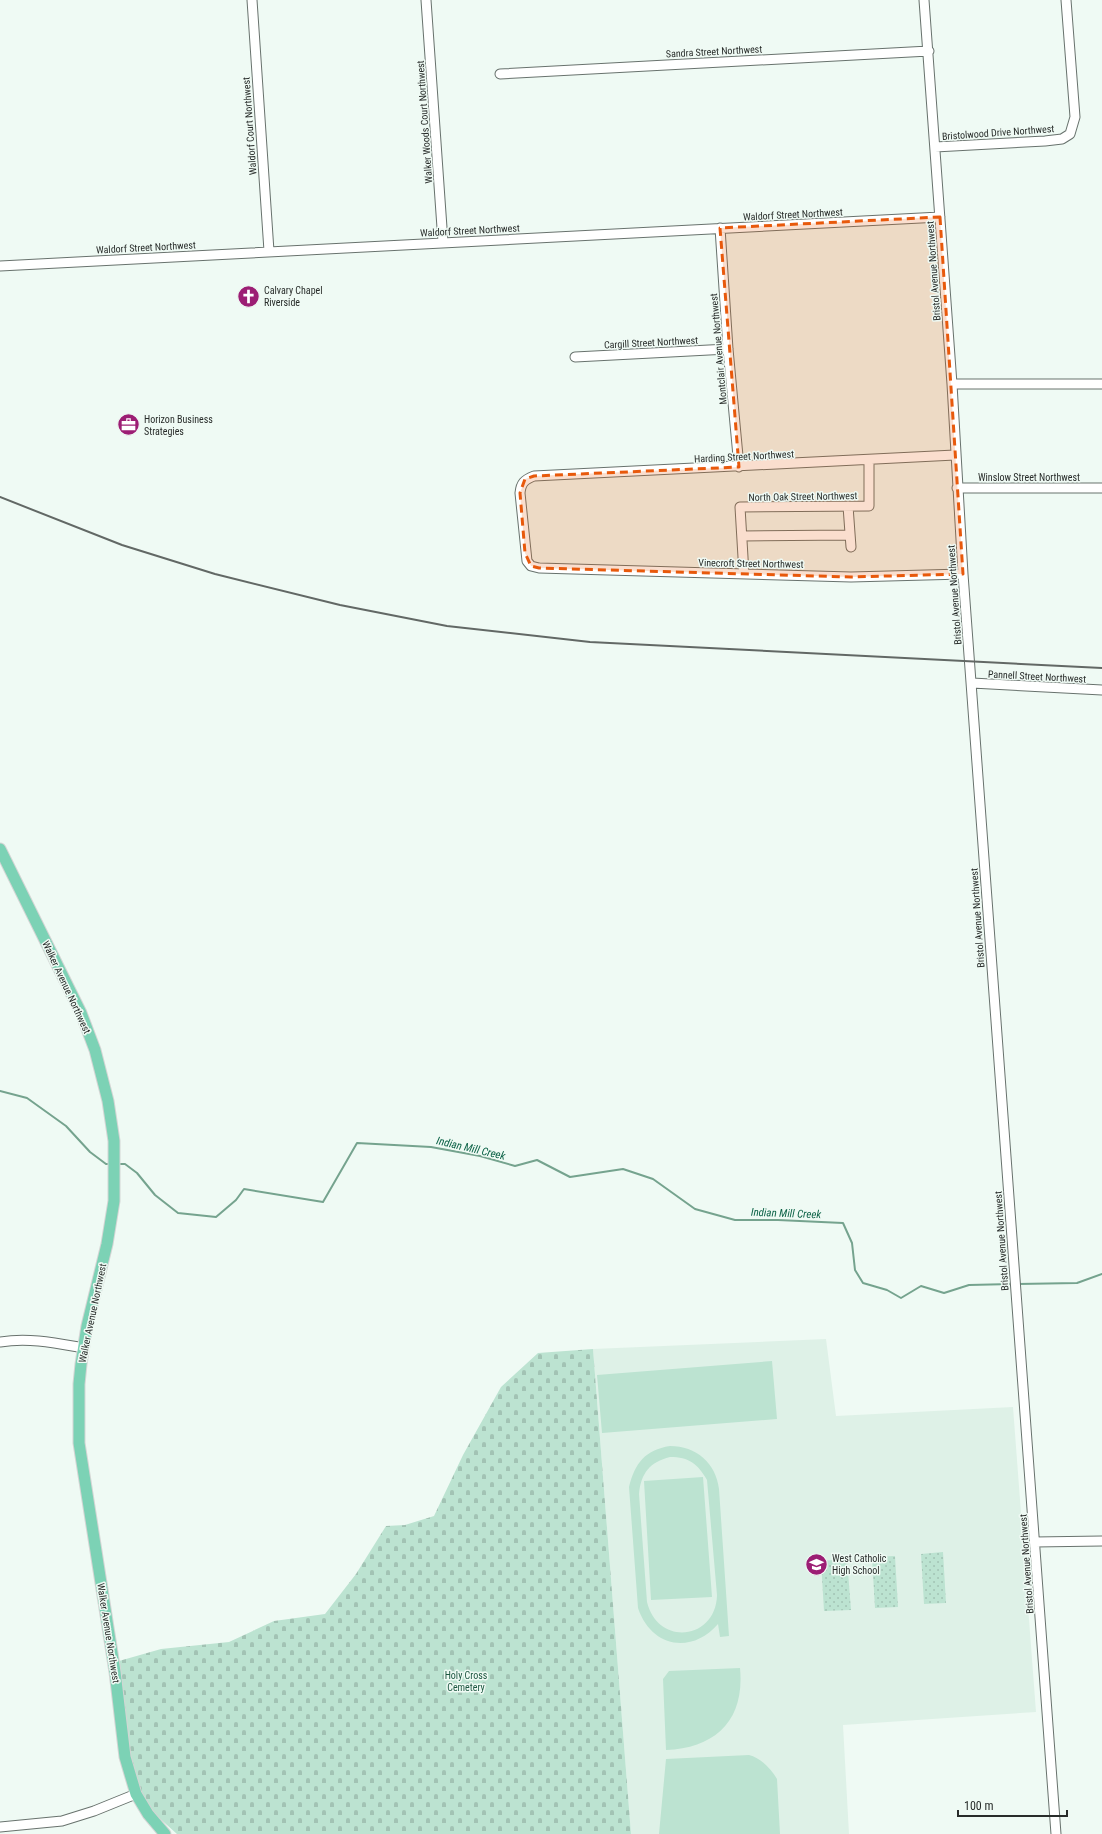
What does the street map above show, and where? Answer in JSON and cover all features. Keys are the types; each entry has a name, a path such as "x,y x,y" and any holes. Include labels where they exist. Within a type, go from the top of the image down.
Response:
{"main road":[{"name":"Walker Avenue Northwest","path":"0,849 84,1020 102,1072 108,1101 114,1141 114,1201 107,1244 84,1348 79,1384 78,1443 116,1672 125,1757 136,1794 148,1814 165,1834"}],"street":[{"name":"Waldorf Court Northwest","path":"252,0 269,251"},
{"name":"Walker Woods Court Northwest","path":"426,0 443,242"},
{"name":"Bristol Avenue Northwest","path":"924,0 952,384 963,574 1056,1834"},
{"name":"Bristolwood Drive Northwest","path":"935,147 1045,141 1062,139 1070,134 1075,117 1066,0"},
{"name":"Sandra Street Northwest","path":"500,74 928,51"},
{"name":"Waldorf Street Northwest","path":"0,266 940,217"},
{"name":"Montclair Avenue Northwest","path":"720,228 728,349 739,467"},
{"name":"Cargill Street Northwest","path":"575,357 728,349"},
{"path":"952,384 1102,384"},
{"name":"Harding Street Northwest","path":"539,568 531,566 526,561 520,493 521,484 526,479 534,476 869,461 955,455"},
{"name":"North Oak Street Northwest","path":"742,536 740,508 869,506 869,461"},
{"name":"Winslow Street Northwest","path":"957,488 1102,488"},
{"path":"848,506 851,548"},
{"path":"744,574 742,536 850,535"},
{"name":"Vinecroft Street Northwest","path":"539,568 852,577 963,574"},
{"name":"Pannell Street Northwest","path":"972,683 1102,690"},
{"path":"0,1342 14,1340 35,1341 84,1348"},
{"path":"1035,1542 1102,1541"},
{"path":"0,1827 62,1821 94,1811 136,1794"}],"highlighted area":[{"path":"940,217 963,574 851,577 539,568 531,566 525,553 520,493 525,479 534,476 739,467 720,228"}],"shaded area":[{"name":"West Catholic High School","path":"826,1339 836,1416 1013,1407 1036,1712 843,1725 849,1834 631,1834 593,1349"}],"green space":[{"name":"Holy Cross Cemetery","path":"593,1349 631,1834 177,1834 157,1816 143,1797 135,1776 126,1732 119,1661 161,1649 229,1642 274,1621 325,1614 356,1574 386,1526 405,1525 434,1516 463,1455 501,1387 538,1353"},
{"path":"772,1361 777,1419 602,1433 597,1375"},
{"path":"670,1446 688,1449 703,1458 714,1471 719,1489 729,1636 720,1637 718,1624 707,1634 696,1640 684,1643 673,1642 662,1638 652,1631 644,1621 638,1608 629,1487 634,1471 642,1459 648,1454","holes":["677,1457 692,1462 707,1480 717,1595 714,1610 707,1621 697,1629 686,1632 674,1631 662,1626 653,1616 647,1602 639,1494 644,1474 652,1465 663,1459"]},
{"path":"703,1477 712,1597 651,1600 644,1481"},
{"path":"943,1552 946,1603 924,1604 921,1554"},
{"path":"895,1556 898,1607 875,1608 872,1557"},
{"path":"847,1559 851,1610 824,1611 821,1561"},
{"path":"740,1668 738,1702 732,1716 724,1728 713,1737 699,1744 684,1748 666,1750 663,1679 669,1671"},
{"path":"749,1755 765,1764 777,1779 780,1834 659,1834 666,1759"}],"waterway":[{"name":"Indian Mill Creek","path":"0,1091 27,1098 66,1126 90,1152 106,1164 111,1164"},
{"name":"Indian Mill Creek","path":"117,1164 125,1164 137,1173 155,1195 178,1213 216,1217 236,1200 244,1189 323,1202 357,1143 431,1147 480,1156 515,1166 537,1160 570,1177 623,1169 653,1179 695,1209 735,1220 843,1223 852,1243 855,1270 863,1283 887,1290 901,1298 921,1286 944,1293 969,1285 1012,1284"},
{"name":"Indian Mill Creek","path":"1018,1284 1077,1283 1102,1274"}],"railway":[{"path":"0,497 122,545 215,574 340,605 447,626 590,642 1102,668"}],"place":[{"name":"Calvary Chapel Riverside","path":"248,296"},
{"name":"Horizon Business Strategies","path":"128,425"},
{"name":"West Catholic High School","path":"817,1564"}]}
